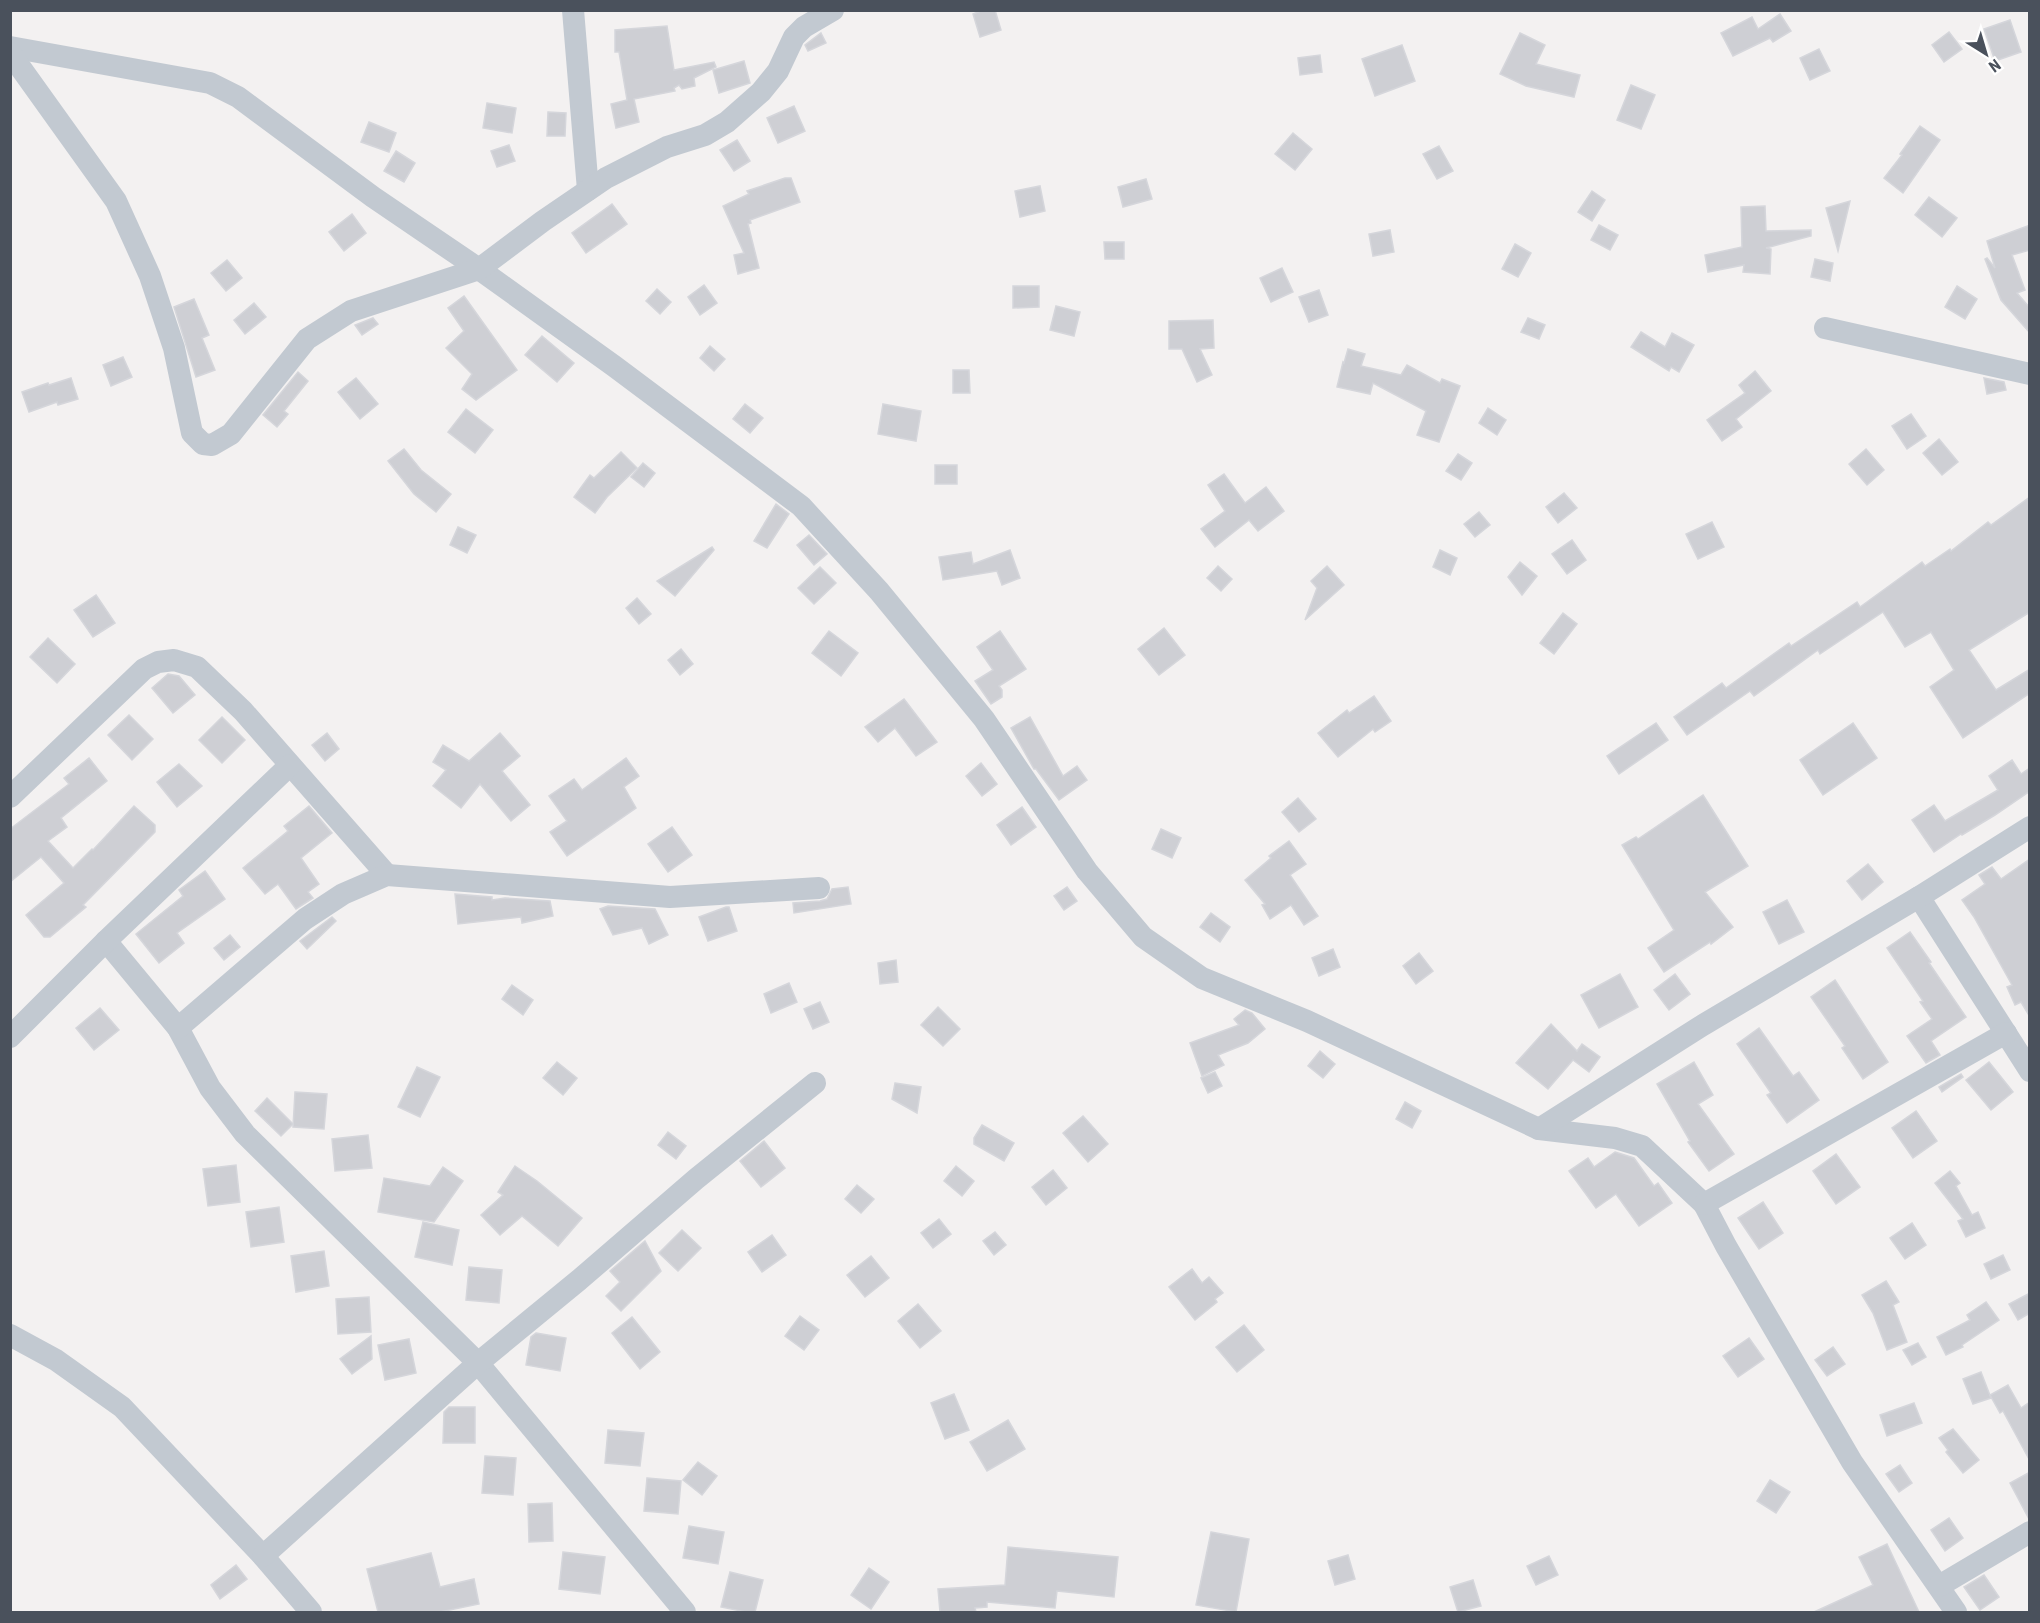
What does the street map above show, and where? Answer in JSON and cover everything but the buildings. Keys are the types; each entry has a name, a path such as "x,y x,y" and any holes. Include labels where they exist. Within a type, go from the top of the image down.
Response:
{"street":[{"path":"573,10 588,190"},
{"path":"10,53 116,201 150,276 174,348 192,433 203,444 212,445 231,434 307,339 351,310 478,269 606,178 667,147 705,135 727,122 761,92 778,71 794,37 804,27 833,10"},
{"path":"10,47 210,82 238,97 373,197 614,366 801,506 879,591 984,719 1087,871 1143,937 1202,978 1307,1021 1539,1129 1615,1138 1642,1146 1704,1204 1725,1246 1852,1461 1956,1612"},
{"path":"1825,328 2030,374"},
{"path":"10,797 144,669 159,662 174,660 197,667 243,711 387,875"},
{"path":"10,1037 106,941 290,765"},
{"path":"1539,1129 1703,1025 1918,897 2030,827"},
{"path":"178,1028 305,919 343,894 387,875 670,897 819,888"},
{"path":"1918,897 2030,1071"},
{"path":"106,941 178,1028 210,1088 244,1134 478,1363 685,1612"},
{"path":"1704,1204 2006,1033"},
{"path":"263,1556 478,1363 696,1179 815,1083"},
{"path":"10,1335 56,1360 122,1407 263,1556 311,1612"},
{"path":"1939,1586 2030,1532"}]}
